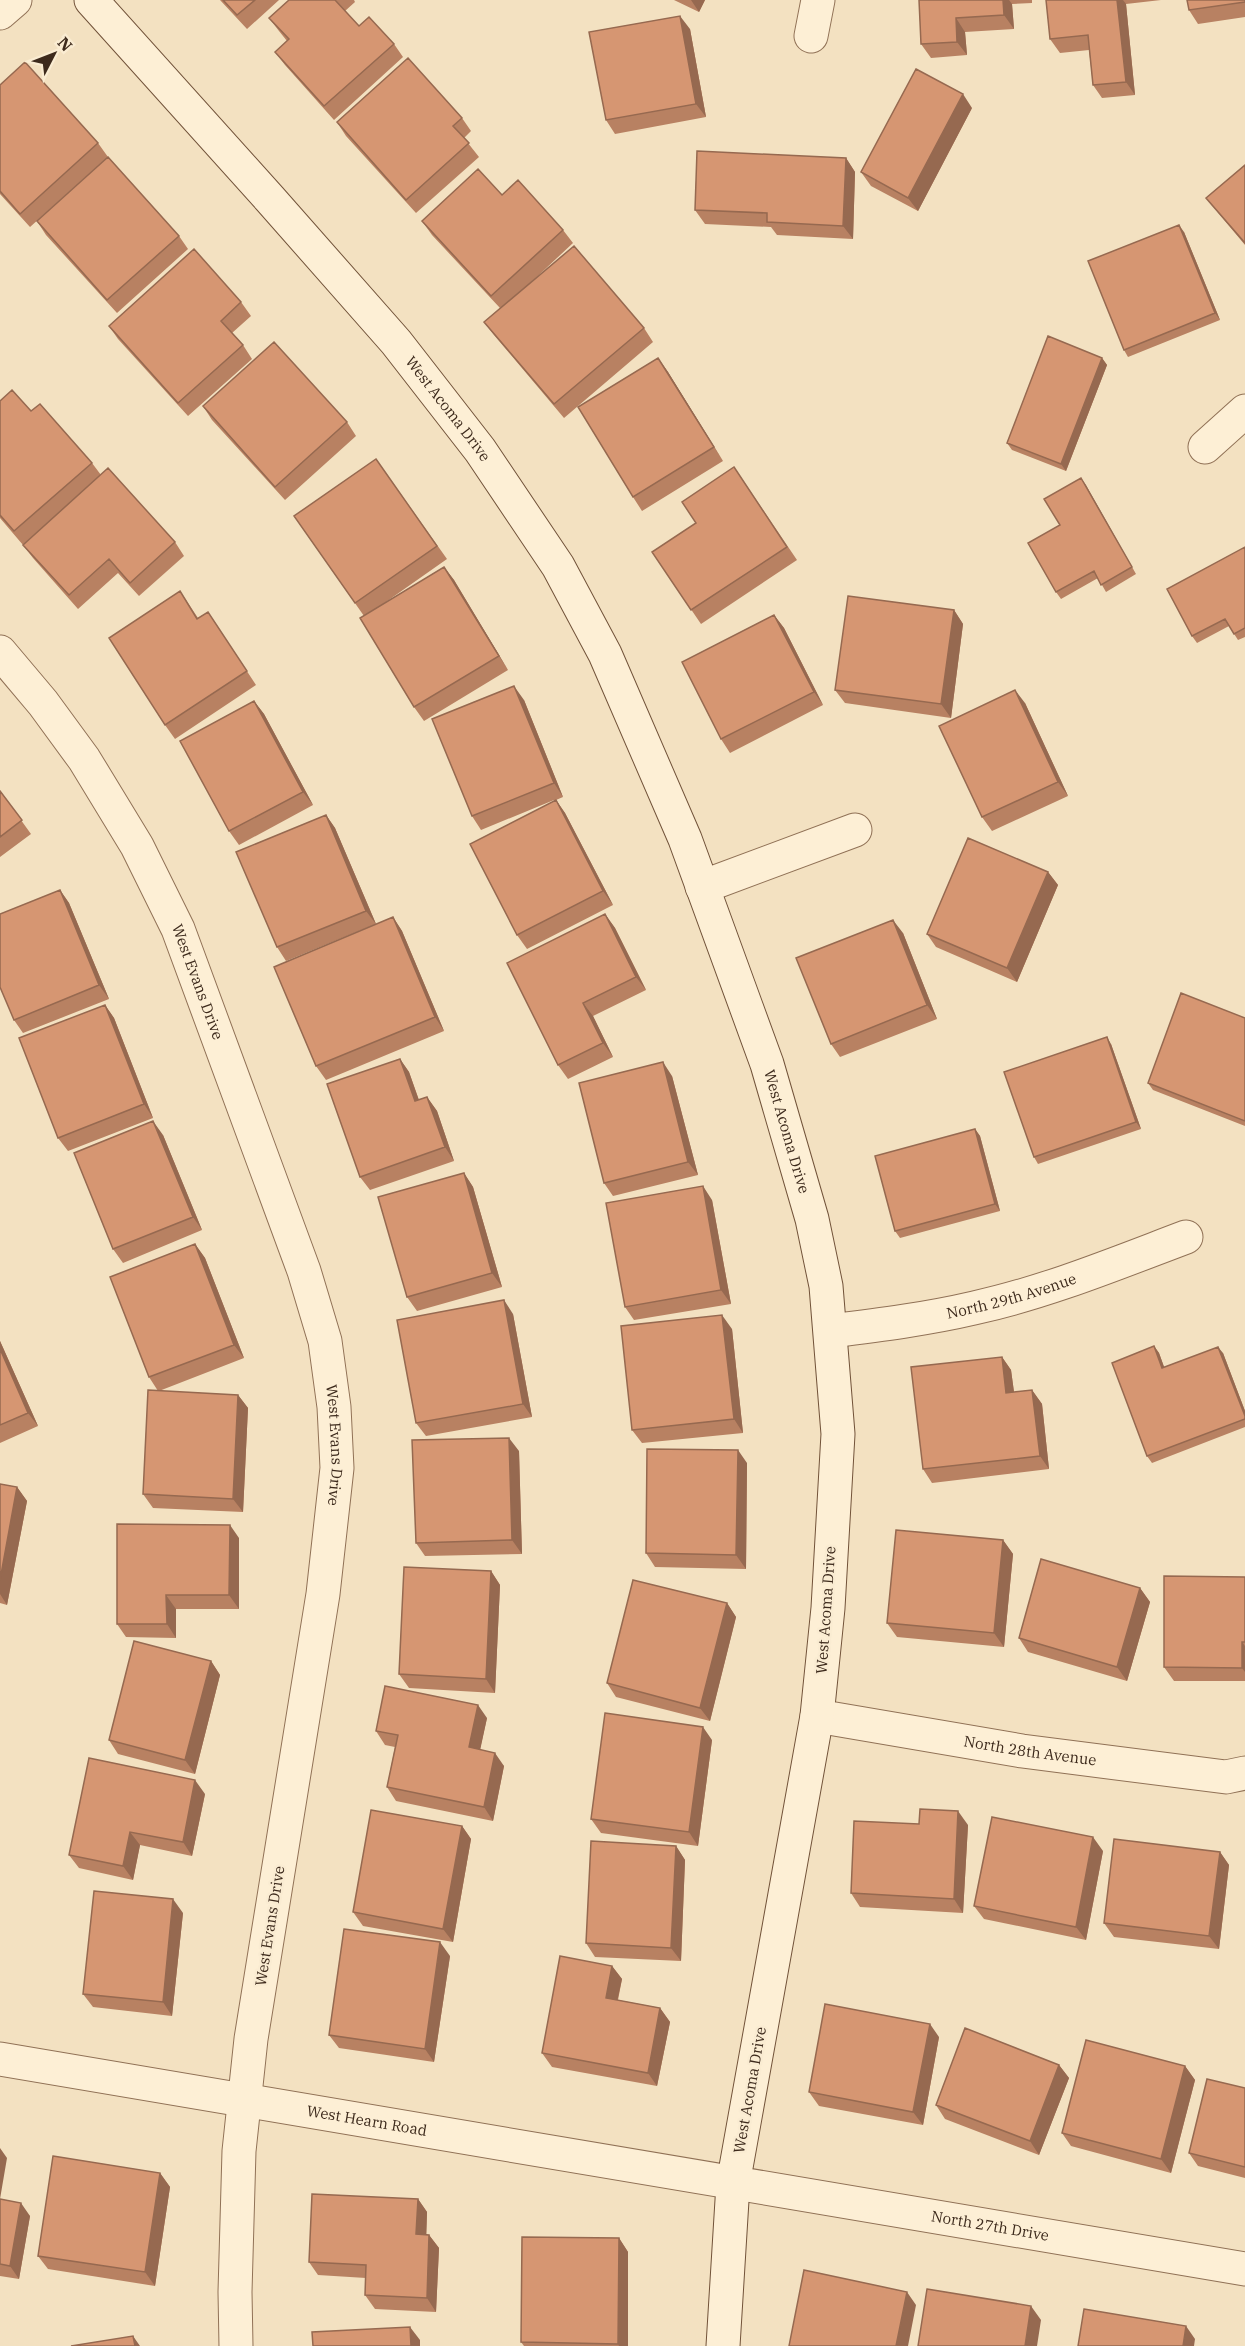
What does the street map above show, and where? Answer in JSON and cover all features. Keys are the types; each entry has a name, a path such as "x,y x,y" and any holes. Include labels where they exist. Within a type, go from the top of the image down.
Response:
{"street":[{"path":"0,13 15,0"},
{"name":"West Acoma Drive","path":"91,0 380,324 480,450 558,566 605,654 685,839 767,1064 812,1219 826,1286 838,1434 828,1608 817,1716 733,2184 723,2346"},
{"path":"811,36 818,0"},
{"path":"1205,447 1245,411"},
{"name":"West Evans Drive","path":"0,652 43,703 84,759 137,846 178,929 304,1271 325,1341 334,1407 337,1468 323,1593 251,2039 239,2151 235,2292 236,2346"},
{"path":"702,887 855,830"},
{"name":"North 29th Avenue","path":"831,1331 887,1324 976,1308 1070,1280 1186,1237"},
{"name":"North 28th Avenue","path":"817,1716 1101,1763 1226,1778 1245,1773"},
{"name":"West Hearn Road","path":"0,2059 733,2184"},
{"name":"North 27th Drive","path":"733,2184 1245,2269"}],"building":[{"path":"223,0 255,0 237,15"},
{"path":"289,0 335,0 359,26 369,17 394,44 324,106 275,52 289,39 269,18"},
{"path":"919,0 1003,0 1004,15 956,18 957,42 921,44"},
{"path":"1046,0 1117,0 1126,82 1093,85 1088,35 1050,39"},
{"path":"1187,0 1245,0 1245,2 1189,10"},
{"path":"680,16 696,104 606,120 589,32"},
{"path":"408,58 462,118 453,126 469,143 406,200 337,122"},
{"path":"25,62 98,143 20,214 0,191 0,85"},
{"path":"916,69 963,94 908,198 861,172"},
{"path":"697,151 846,158 843,226 767,222 767,213 695,210"},
{"path":"108,157 179,236 107,300 37,221"},
{"path":"1245,165 1245,243 1206,198"},
{"path":"478,169 502,195 518,180 563,230 491,296 422,221"},
{"path":"1179,225 1215,313 1124,350 1088,261"},
{"path":"574,246 644,328 554,404 484,322"},
{"path":"194,249 241,302 221,321 243,345 178,403 109,326"},
{"path":"1048,336 1102,358 1061,464 1007,443"},
{"path":"274,342 347,422 275,487 203,406"},
{"path":"658,358 714,447 633,497 578,407"},
{"path":"12,390 31,411 40,404 92,463 14,531 0,515 0,401"},
{"path":"376,459 437,546 355,603 294,516"},
{"path":"734,467 787,547 691,610 652,552 696,523 682,502"},
{"path":"108,468 175,542 130,583 109,559 69,595 23,545"},
{"path":"1081,478 1132,567 1101,585 1094,571 1056,592 1028,543 1060,525 1044,499"},
{"path":"1245,547 1245,628 1234,634 1225,619 1192,636 1167,589"},
{"path":"444,567 499,656 414,707 360,618"},
{"path":"180,591 197,619 208,612 247,671 165,725 109,638"},
{"path":"848,596 954,610 941,704 835,690"},
{"path":"774,615 814,692 721,739 682,662"},
{"path":"514,686 554,783 472,816 432,719"},
{"path":"1015,690 1058,782 982,817 939,726"},
{"path":"254,701 303,792 229,831 180,741"},
{"path":"0,791 22,820 0,837"},
{"path":"556,800 603,891 517,935 470,844"},
{"path":"326,815 366,911 277,947 236,852"},
{"path":"968,838 1048,872 1007,968 927,934"},
{"path":"60,890 99,985 14,1020 0,987 0,914"},
{"path":"605,914 636,977 583,1003 603,1043 558,1065 507,963"},
{"path":"393,917 435,1017 316,1066 274,967"},
{"path":"893,920 927,1005 831,1044 796,958"},
{"path":"1181,993 1245,1018 1245,1121 1148,1083"},
{"path":"105,1005 144,1104 58,1138 19,1038"},
{"path":"1107,1037 1136,1122 1034,1157 1004,1072"},
{"path":"400,1059 415,1101 427,1097 445,1147 360,1177 327,1084"},
{"path":"663,1062 688,1162 604,1183 579,1083"},
{"path":"153,1121 193,1217 113,1249 74,1153"},
{"path":"975,1129 995,1204 895,1231 875,1156"},
{"path":"464,1173 492,1273 407,1297 378,1197"},
{"path":"703,1186 721,1290 625,1307 606,1203"},
{"path":"195,1244 234,1345 149,1377 110,1277"},
{"path":"504,1300 523,1404 416,1423 397,1320"},
{"path":"722,1315 734,1419 632,1430 621,1326"},
{"path":"1154,1346 1162,1368 1218,1347 1245,1419 1147,1456 1112,1363"},
{"path":"0,1349 28,1413 0,1425"},
{"path":"1002,1357 1006,1393 1032,1390 1040,1456 923,1469 911,1367"},
{"path":"148,1390 238,1395 233,1499 143,1494"},
{"path":"509,1438 512,1540 416,1543 412,1440"},
{"path":"647,1449 738,1450 736,1555 646,1553"},
{"path":"0,1484 17,1487 0,1580"},
{"path":"117,1524 230,1525 229,1595 166,1595 167,1624 117,1624"},
{"path":"896,1530 1003,1540 994,1633 887,1623"},
{"path":"1041,1559 1140,1588 1117,1667 1019,1638"},
{"path":"404,1567 491,1571 486,1679 399,1674"},
{"path":"1164,1576 1245,1577 1245,1642 1242,1642 1242,1668 1164,1667"},
{"path":"633,1580 727,1603 700,1708 607,1683"},
{"path":"134,1641 211,1661 185,1760 109,1740"},
{"path":"385,1686 478,1705 469,1747 495,1753 484,1807 387,1787 398,1735 376,1731"},
{"path":"605,1713 703,1727 689,1832 591,1819"},
{"path":"89,1758 195,1780 183,1842 130,1832 123,1866 69,1855"},
{"path":"920,1809 958,1811 954,1899 851,1893 854,1821 919,1824"},
{"path":"371,1810 462,1826 443,1929 353,1912"},
{"path":"992,1817 1093,1837 1076,1927 974,1906"},
{"path":"1114,1839 1220,1852 1209,1936 1104,1923"},
{"path":"591,1841 676,1846 671,1948 586,1943"},
{"path":"94,1891 173,1899 163,2002 83,1994"},
{"path":"344,1929 440,1942 425,2049 329,2035"},
{"path":"560,1956 612,1966 606,1998 660,2008 648,2073 542,2053"},
{"path":"825,2004 930,2024 913,2112 809,2092"},
{"path":"965,2028 1059,2065 1030,2141 936,2105"},
{"path":"1086,2040 1185,2066 1161,2159 1062,2133"},
{"path":"1207,2079 1245,2088 1245,2167 1189,2153"},
{"path":"53,2156 160,2173 145,2272 38,2256"},
{"path":"312,2194 418,2199 416,2234 429,2235 427,2298 365,2295 366,2265 309,2262"},
{"path":"0,2199 21,2203 10,2266 0,2264"},
{"path":"522,2237 619,2238 618,2344 521,2342"},
{"path":"804,2270 907,2292 896,2346 789,2346"},
{"path":"927,2289 1031,2306 1025,2346 918,2346"},
{"path":"1084,2309 1186,2326 1183,2346 1078,2346"},
{"path":"410,2327 411,2346 313,2346 312,2332"},
{"path":"133,2336 135,2346 71,2346"}]}
